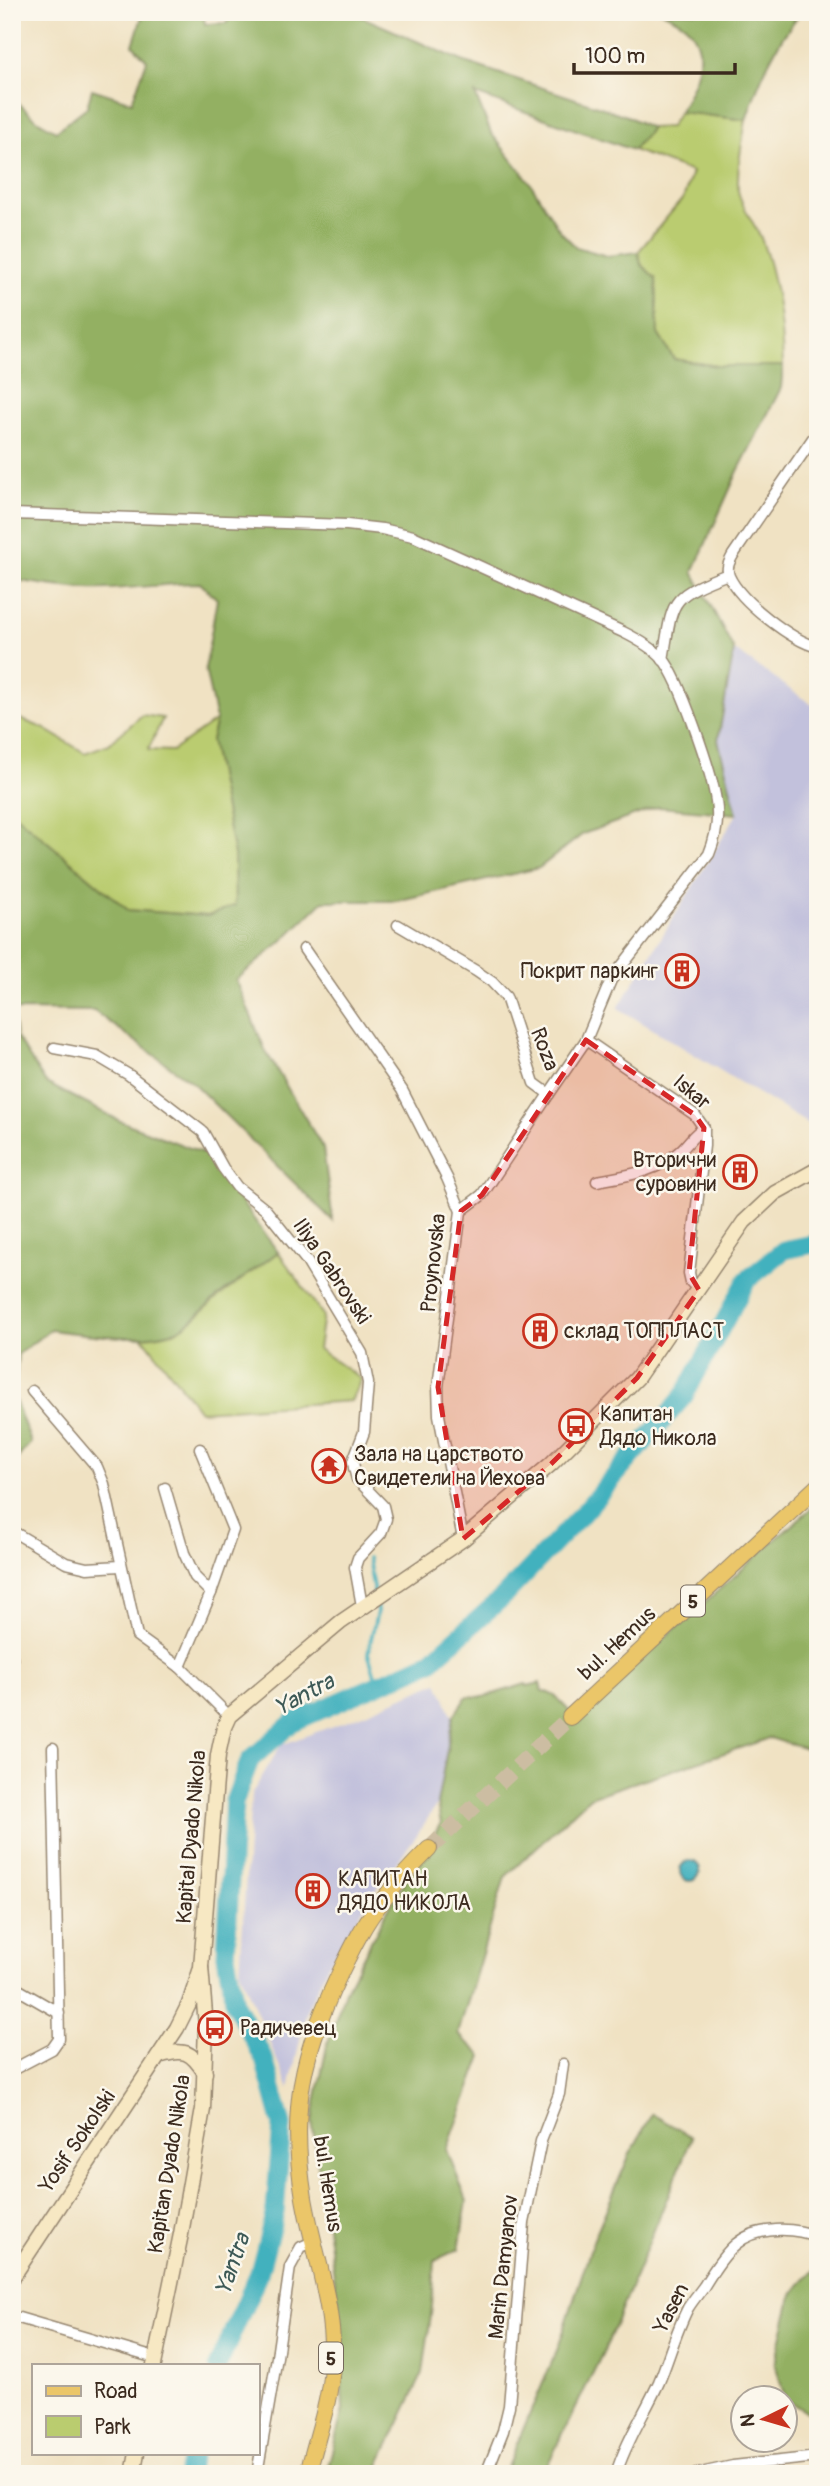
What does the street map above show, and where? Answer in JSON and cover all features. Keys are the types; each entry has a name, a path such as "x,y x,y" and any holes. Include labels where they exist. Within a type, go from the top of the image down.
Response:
{"main road":[{"name":"bul. Hemus","path":"570,1717 818,1486"},
{"name":"bul. Hemus","path":"308,2474 326,2406 332,2365 330,2318 323,2276 304,2200 297,2147 298,2104 307,2054 327,2001 351,1951 381,1902 429,1849"}],"street":[{"path":"818,431 728,565 728,574 736,587 788,634 807,645 818,647"},
{"path":"12,514 348,525 403,533 623,632 643,642 663,660 674,679 698,739 716,800 714,840 709,853 611,980 586,1040 550,1094"},
{"path":"663,660 669,617 676,602 695,586 728,574"},
{"name":"Roza","path":"398,925 476,971 492,982 506,997 534,1083 550,1094 482,1195 461,1211"},
{"name":"Proynovska","path":"304,948 402,1090 461,1211 438,1387 439,1415 463,1539"},
{"name":"Iskar","path":"586,1040 695,1115 704,1128 689,1265 691,1282 699,1290"},
{"name":"Iliya Gabrovski","path":"54,1048 97,1056 129,1075 203,1132 237,1187 266,1210 306,1260 362,1353 368,1383 364,1432 354,1468 357,1479 383,1506 386,1519 381,1533 358,1558 355,1567 370,1600"},
{"path":"597,1181 635,1174 661,1165 681,1151 695,1132 704,1128"},
{"path":"33,1391 97,1467 104,1484 137,1636 180,1667 229,1716 370,1600 463,1539 551,1464 637,1378 744,1222 775,1193 818,1169"},
{"path":"180,1667 211,1593 233,1530 200,1449"},
{"path":"165,1488 184,1553 195,1577 211,1593"},
{"path":"12,1531 66,1563 88,1568 120,1566"},
{"name":"Kapital Dyado Nikola","path":"201,1967 218,1755 229,1716"},
{"path":"12,2070 57,2045 60,2033 52,1748"},
{"name":"Yosif Sokolski","path":"12,2278 177,2028 189,2004 201,1967"},
{"name":"Kapitan Dyado Nikola","path":"154,2362 200,2131 206,2026 201,1967"},
{"path":"12,1986 58,2012"},
{"path":"159,2056 180,2050 196,2059 205,2073"},
{"name":"Marin Damyanov","path":"486,2474 503,2431 509,2406 524,2223 541,2141 559,2094 563,2064"},
{"name":"Yasen","path":"616,2474 625,2446 651,2399 689,2307 717,2265 744,2238 788,2230 802,2230 818,2237"},
{"path":"257,2474 289,2270 301,2247 315,2241"},
{"path":"12,2316 154,2362"},
{"path":"133,2474 137,2454"},
{"path":"696,2474 733,2466 818,2457"}],"highlighted area":[{"path":"586,1040 695,1115 704,1128 689,1273 699,1290 637,1378 551,1464 463,1539 438,1387 461,1211 482,1195"}],"shaded area":[{"path":"734,650 818,709 818,1130 618,1008 737,814 718,740"},
{"path":"438,1682 453,1717 437,1804 368,1901 327,1967 307,2009 289,2089 240,1972 251,1795 281,1745 349,1720"}],"green space":[{"path":"149,12 171,15 177,12 203,12 205,24 227,23 230,12 351,12 462,61 627,116 651,128 633,150 475,94 491,133 529,181 560,231 576,247 607,256 638,252 641,264 656,279 658,334 674,359 717,366 783,366 781,388 738,471 693,572 734,650 718,740 737,814 658,807 583,834 539,868 396,901 323,901 281,942 236,980 265,1050 323,1148 333,1221 194,1084 94,1011 13,1010 16,1037 46,1083 120,1121 206,1154 278,1252 221,1294 187,1324 174,1331 161,1335 130,1337 50,1330 18,1354 14,1398 31,1442 12,1465 12,812 128,910 208,916 235,905 234,854 211,740 216,720 205,669 217,599 200,583 101,589 68,588 12,580 12,97 37,120 56,131 87,107 92,89 132,102 147,60 133,45 143,14"},
{"path":"662,12 801,12 768,63 746,120 679,112 698,69 698,46 694,35 686,26"},
{"path":"679,112 746,120 738,190 761,238 775,285 783,366 717,366 674,359 658,334 656,279 641,264 638,252 684,197 692,172 633,150 651,128 670,127"},
{"path":"142,715 163,718 148,750 172,751 216,720 211,740 234,854 235,906 208,916 128,910 12,812 12,716 43,728 85,753 109,744"},
{"path":"278,1252 323,1315 318,1349 361,1379 351,1401 200,1411 142,1336 174,1332"},
{"path":"818,1502 818,1753 770,1738 590,1797 505,1877 458,2034 482,2056 447,2150 467,2201 459,2249 435,2260 423,2373 375,2474 326,2474 343,2410 338,2303 312,2122 327,2045 345,1991 387,1911 441,1823 437,1804 453,1717 467,1696 483,1697 526,1684 540,1683 542,1690 555,1696 577,1719"},
{"path":"652,2114 692,2137 609,2340 543,2474 504,2474 558,2348 593,2241 629,2156"},
{"path":"818,2266 818,2419 798,2407 798,2384 781,2384 775,2363 792,2294"}],"water":[{"path":"690,1861 697,1864 700,1871 697,1878 690,1881 683,1878 680,1871 683,1864"}],"waterway":[{"name":"Yantra","path":"218,2364 259,2273 275,2212 282,2125 264,2059 235,2004 226,1956 234,1802 250,1760 293,1722 430,1662 503,1597 582,1514 684,1396 747,1280 784,1250 818,1243"},
{"path":"368,1558 374,1593"},
{"path":"376,1604 377,1612 368,1653 378,1685"},
{"name":"Yantra","path":"187,2474 193,2454"}],"tunnel":[{"path":"429,1849 570,1717"}],"place":[{"name":"Покрит паркинг","path":"682,971"},
{"name":"Вторични суровини","path":"740,1172"},
{"name":"склад ТОППЛАСТ","path":"540,1331"},
{"name":"Капитан Дядо Никола","path":"576,1426"},
{"name":"Зала на царството Свидетели на Йехова","path":"329,1466"},
{"name":"КАПИТАН ДЯДО НИКОЛА","path":"313,1891"},
{"name":"Радичевец","path":"215,2028"}]}
